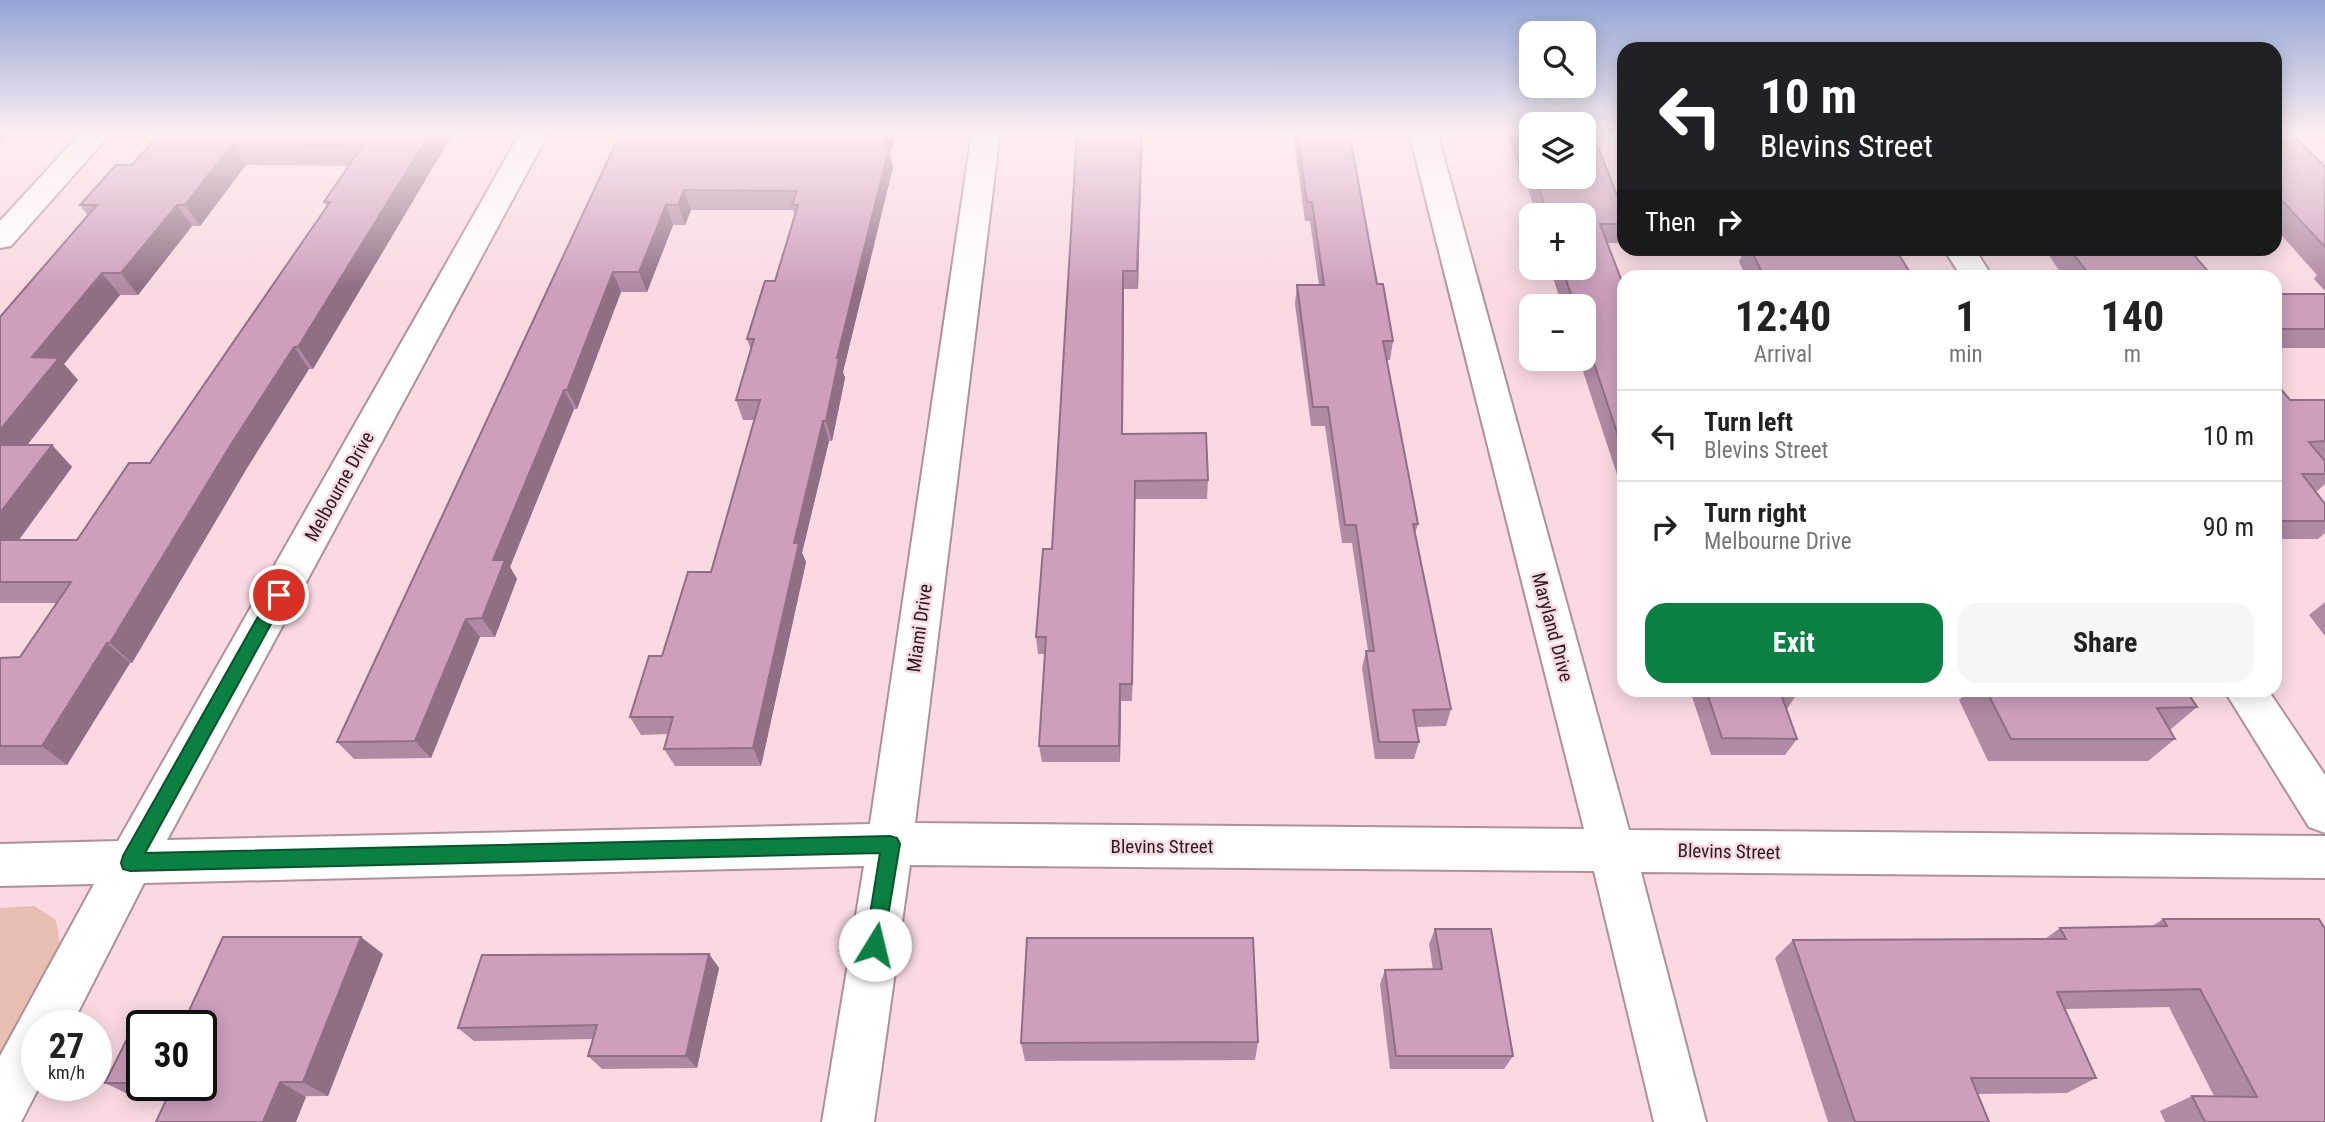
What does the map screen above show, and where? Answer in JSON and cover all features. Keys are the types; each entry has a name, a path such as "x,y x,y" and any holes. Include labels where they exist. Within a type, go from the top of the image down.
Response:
{"street":[{"path":"0,239 50,184"},
{"name":"Melbourne Drive","path":"52,1010 130,863 507,184"},
{"name":"Miami Drive","path":"848,1122 890,844 979,184"},
{"name":"Maryland Drive","path":"1437,184 1612,850 1680,1122"},
{"path":"2250,697 2325,813"},
{"name":"Blevins Street","path":"0,865 890,844 2325,857"},
{"path":"0,1108 21,1068"}],"shaded area":[{"path":"34,906 56,920 62,957 32,1010 21,1010 21,1030 0,1068 0,908"}],"building":[{"path":"99,184 201,184 185,205 177,205 121,273 102,273 32,357 59,358 0,430 0,317 97,205 80,205"},
{"path":"336,184 399,184 298,347 294,347 230,446 110,643 107,643 42,746 0,746 0,658 20,657 71,582 0,582 0,540 77,540 129,463 150,463 330,202 324,202"},
{"path":"597,184 880,184 837,358 826,421 823,421 794,543 799,543 753,748 664,749 673,717 630,717 649,656 662,656 688,572 711,572 760,400 736,400 754,339 747,339 765,281 775,281 798,205 792,205 797,191 684,190 678,205 666,205 639,272 613,272 567,390 564,390 493,560 505,560 482,618 466,619 415,741 337,742"},
{"path":"1074,184 1140,184 1137,271 1123,271 1122,434 1206,433 1208,480 1135,481 1132,684 1120,684 1119,746 1039,746 1046,637 1036,637 1043,549 1052,549"},
{"path":"1304,184 1359,184 1377,284 1383,284 1393,341 1383,341 1418,524 1413,524 1451,709 1413,710 1419,742 1379,742 1366,651 1374,651 1356,525 1345,525 1328,407 1313,407 1297,285 1324,285 1312,202 1307,202"},
{"path":"1596,184 1613,184 1617,195 1617,224 1600,224 1618,270 1617,433 1596,369 1596,294 1571,294 1566,280 1596,280 1596,203 1544,203 1539,189 1596,189"},
{"path":"2282,184 2325,184 2325,247 2282,201"},
{"path":"1754,256 1900,256 1908,270 1761,270"},
{"path":"2075,256 2195,256 2207,270 2086,270"},
{"path":"2282,294 2325,294 2325,329 2282,329"},
{"path":"2282,390 2290,400 2325,400 2325,441 2309,442 2325,461 2325,474 2302,474 2325,504 2325,521 2282,521"},
{"path":"0,445 52,445 0,513"},
{"path":"1708,697 1782,697 1797,739 1722,738"},
{"path":"1990,697 2191,697 2197,707 2157,708 2175,739 2011,739"},
{"path":"2163,919 2319,919 2325,929 2325,1122 2205,1122 2192,1096 2257,1097 2200,989 2057,992 2096,1078 1971,1078 1989,1122 1855,1122 1793,940 2066,939 2060,928 2167,926"},
{"path":"1435,929 1491,929 1513,1056 1396,1056 1385,970 1442,969"},
{"path":"223,937 361,937 303,1082 280,1082 263,1122 156,1122 166,1101 217,1101 217,1010 189,1010"},
{"path":"1027,938 1253,938 1258,1042 1021,1043"},
{"path":"709,954 686,1056 588,1056 597,1025 458,1028 482,955"},
{"path":"126,1041 126,1083 112,1083 112,1069"}],"route":[{"path":"279,595 130,863 890,844 875,945"}]}
